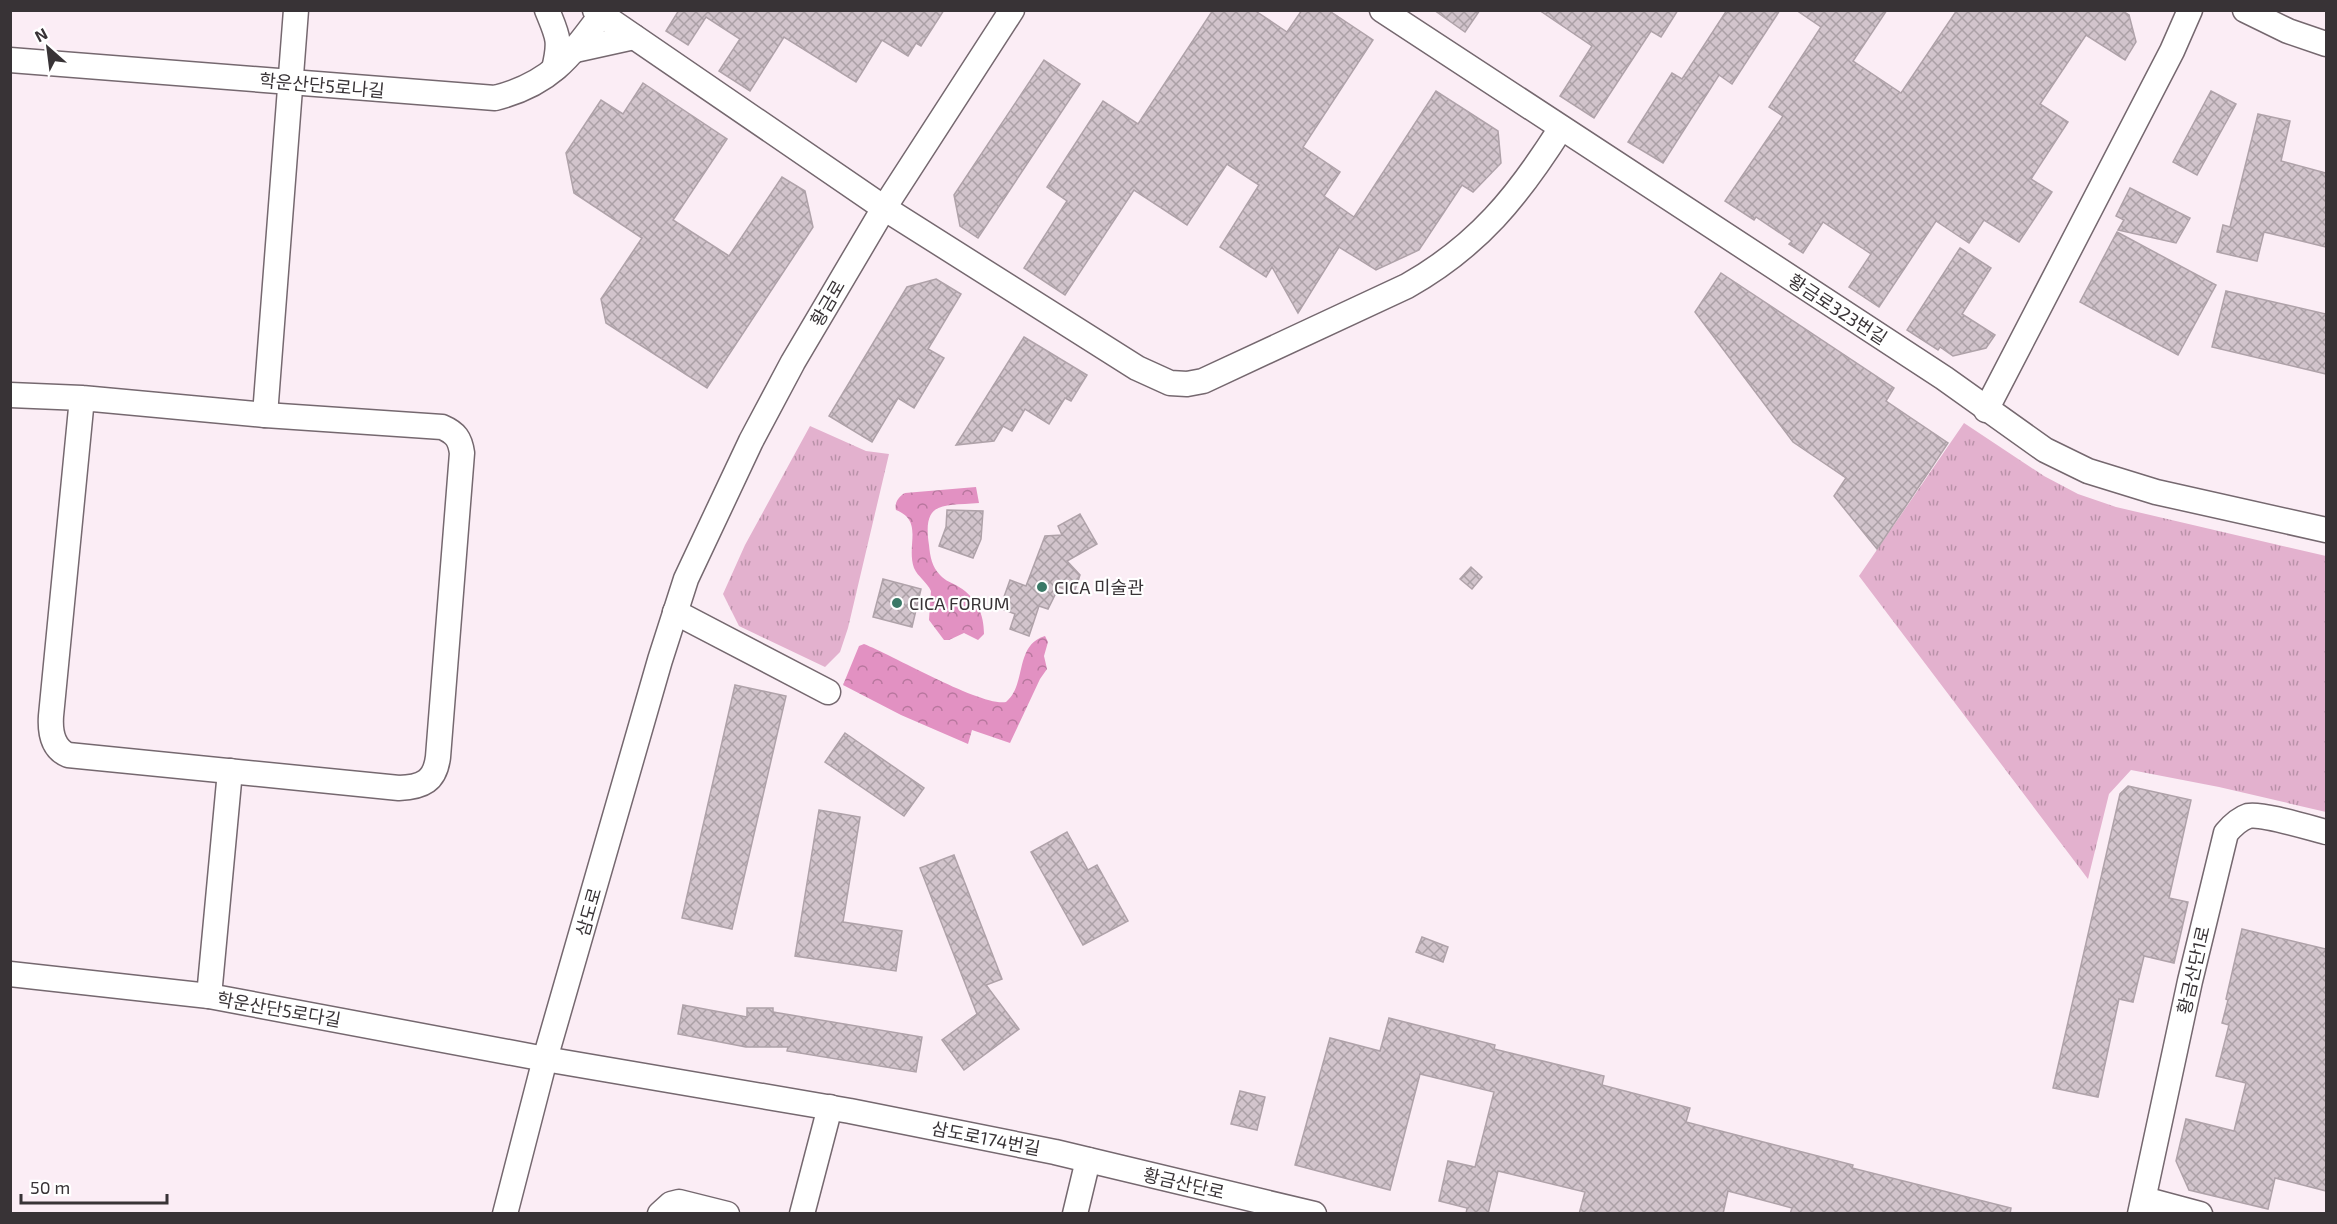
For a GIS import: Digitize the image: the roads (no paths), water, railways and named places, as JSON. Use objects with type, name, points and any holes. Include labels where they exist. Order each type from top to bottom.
[{"type":"street","points":[[265,415],[296,10]]},
{"type":"street","points":[[547,10],[559,38],[554,69]]},
{"type":"street","name":"황금로","points":[[675,612],[687,579],[751,441],[793,362],[884,208],[1012,10]]},
{"type":"street","name":"황금로323번길","points":[[1382,10],[1935,372],[2045,450],[2088,471],[2156,492],[2326,530]]},
{"type":"street","points":[[1986,410],[2172,51],[2190,10]]},
{"type":"street","points":[[2245,10],[2288,31],[2326,44]]},
{"type":"street","points":[[598,13],[884,208],[1137,368],[1170,383],[1187,384],[1221,375],[1407,286],[1447,262],[1480,234],[1506,206],[1541,160],[1561,128]]},
{"type":"street","name":"학운산단5로나길","points":[[10,60],[495,98],[519,92],[536,84],[575,50],[598,13]]},
{"type":"street","points":[[575,50],[634,37]]},
{"type":"street","points":[[10,395],[82,398],[265,415],[442,427],[453,432],[460,440],[462,453],[438,757],[436,771],[430,779],[413,787],[399,788],[68,755],[60,752],[50,729],[82,398]]},
{"type":"street","points":[[675,612],[828,692]]},
{"type":"street","name":"삼도로","points":[[505,1214],[545,1059],[675,612]]},
{"type":"street","points":[[209,996],[230,771]]},
{"type":"street","name":"황금산단1로","points":[[2142,1206],[2193,971],[2226,833],[2235,823],[2249,816],[2261,816],[2326,832]]},
{"type":"street","name":"학운산단5로다길","points":[[10,974],[209,996],[545,1059]]},
{"type":"street","name":"삼도로174번길","points":[[545,1059],[830,1107],[1088,1160]]},
{"type":"street","points":[[802,1214],[830,1107]]},
{"type":"street","points":[[1075,1214],[1088,1160]]},
{"type":"street","name":"황금산단로","points":[[1088,1160],[1314,1214]]},
{"type":"street","points":[[660,1214],[671,1204],[678,1202],[727,1214]]},
{"type":"street","points":[[2142,1206],[2200,1214]]},
{"type":"place","name":"CICA 미술관","points":[[1042,587]]},
{"type":"place","name":"CICA FORUM","points":[[897,603]]}]
